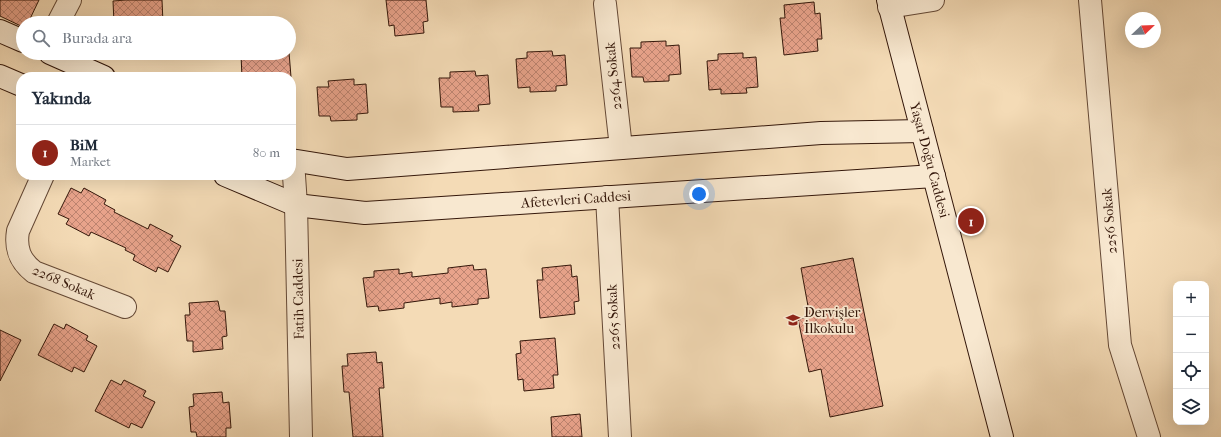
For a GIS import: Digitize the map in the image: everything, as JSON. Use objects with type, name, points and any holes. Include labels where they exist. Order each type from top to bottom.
[{"type":"main road","points":[[62,16],[70,0]]},
{"type":"main road","points":[[888,4],[933,0]]},
{"type":"main road","name":"2256 Sokak","points":[[1090,0],[1120,345],[1149,437]]},
{"type":"main road","name":"2264 Sokak","points":[[605,4],[621,148]]},
{"type":"main road","name":"Yaşar Doğu Caddesi","points":[[888,4],[1002,437]]},
{"type":"main road","points":[[0,31],[16,38]]},
{"type":"main road","points":[[66,60],[93,72]]},
{"type":"main road","points":[[0,76],[16,83]]},
{"type":"main road","points":[[296,161],[347,169],[821,133],[922,131]]},
{"type":"main road","name":"Afetevleri Caddesi","points":[[237,180],[296,205],[365,213],[934,176]]},
{"type":"main road","name":"2268 Sokak","points":[[40,180],[18,231],[17,244],[20,257],[26,266],[34,272],[125,307]]},
{"type":"main road","name":"Fatih Caddesi","points":[[294,180],[296,205],[301,437]]},
{"type":"main road","name":"2265 Sokak","points":[[607,197],[620,437]]},
{"type":"building","points":[[0,0],[39,0],[31,16],[16,16],[16,24],[0,16]]},
{"type":"building","points":[[162,0],[163,16],[114,16],[113,1]]},
{"type":"building","points":[[386,0],[426,0],[428,21],[423,22],[424,33],[395,36],[394,25],[389,26]]},
{"type":"building","points":[[814,2],[815,14],[820,13],[822,39],[817,39],[818,51],[784,55],[780,18],[785,18],[784,5]]},
{"type":"building","points":[[666,41],[666,46],[679,45],[681,74],[669,75],[669,81],[644,82],[643,77],[632,77],[630,48],[641,48],[641,42]]},
{"type":"building","points":[[552,51],[553,56],[565,55],[567,85],[556,86],[556,91],[530,92],[530,87],[518,88],[516,59],[527,58],[527,52]]},
{"type":"building","points":[[743,53],[743,58],[756,57],[758,87],[746,88],[747,93],[721,94],[721,89],[709,90],[707,61],[718,60],[718,54]]},
{"type":"building","points":[[241,60],[290,60],[291,72],[242,72]]},
{"type":"building","points":[[475,71],[476,76],[488,75],[490,104],[478,105],[479,111],[453,112],[453,107],[441,107],[439,78],[450,78],[450,72]]},
{"type":"building","points":[[354,79],[354,85],[366,84],[368,113],[357,114],[357,120],[331,121],[330,116],[319,116],[317,87],[329,87],[328,81]]},
{"type":"building","points":[[71,188],[81,193],[84,188],[106,200],[104,204],[115,210],[114,212],[148,229],[150,224],[173,236],[170,240],[181,246],[168,272],[158,267],[156,272],[133,260],[135,255],[125,250],[126,248],[91,232],[89,236],[66,224],[69,219],[58,214]]},
{"type":"building","points":[[853,258],[883,406],[830,417],[821,369],[809,372],[798,319],[810,317],[801,268]]},
{"type":"building","points":[[473,265],[474,270],[486,269],[489,298],[478,299],[478,304],[452,307],[452,302],[440,304],[440,298],[404,303],[404,308],[379,311],[378,306],[367,307],[363,278],[374,277],[374,271],[399,269],[399,274],[412,272],[412,277],[448,273],[448,268]]},
{"type":"building","points":[[571,265],[572,277],[577,276],[579,301],[574,302],[575,314],[540,318],[537,280],[543,280],[542,268]]},
{"type":"building","points":[[218,301],[220,311],[225,311],[227,336],[222,337],[223,349],[193,352],[193,341],[187,341],[185,315],[190,315],[189,303]]},
{"type":"building","points":[[54,324],[64,329],[66,324],[88,336],[86,340],[97,346],[84,372],[74,367],[72,372],[38,355]]},
{"type":"building","points":[[0,330],[21,340],[0,381]]},
{"type":"building","points":[[555,338],[558,375],[553,375],[554,388],[524,391],[523,379],[518,380],[516,354],[521,353],[520,341]]},
{"type":"building","points":[[376,352],[377,363],[382,362],[384,388],[379,388],[383,437],[353,437],[349,392],[344,392],[342,366],[348,366],[347,354]]},
{"type":"building","points":[[111,380],[121,385],[124,380],[146,391],[143,396],[155,402],[142,428],[131,423],[129,428],[95,411]]},
{"type":"building","points":[[222,392],[223,403],[229,402],[231,428],[226,428],[226,437],[197,437],[196,432],[191,432],[189,407],[194,406],[193,394]]},
{"type":"building","points":[[580,414],[582,437],[552,437],[551,417]]},
{"type":"place","name":"BiM","points":[[971,221]]},
{"type":"place","name":"Dervişler İlkokulu","points":[[793,320]]}]
